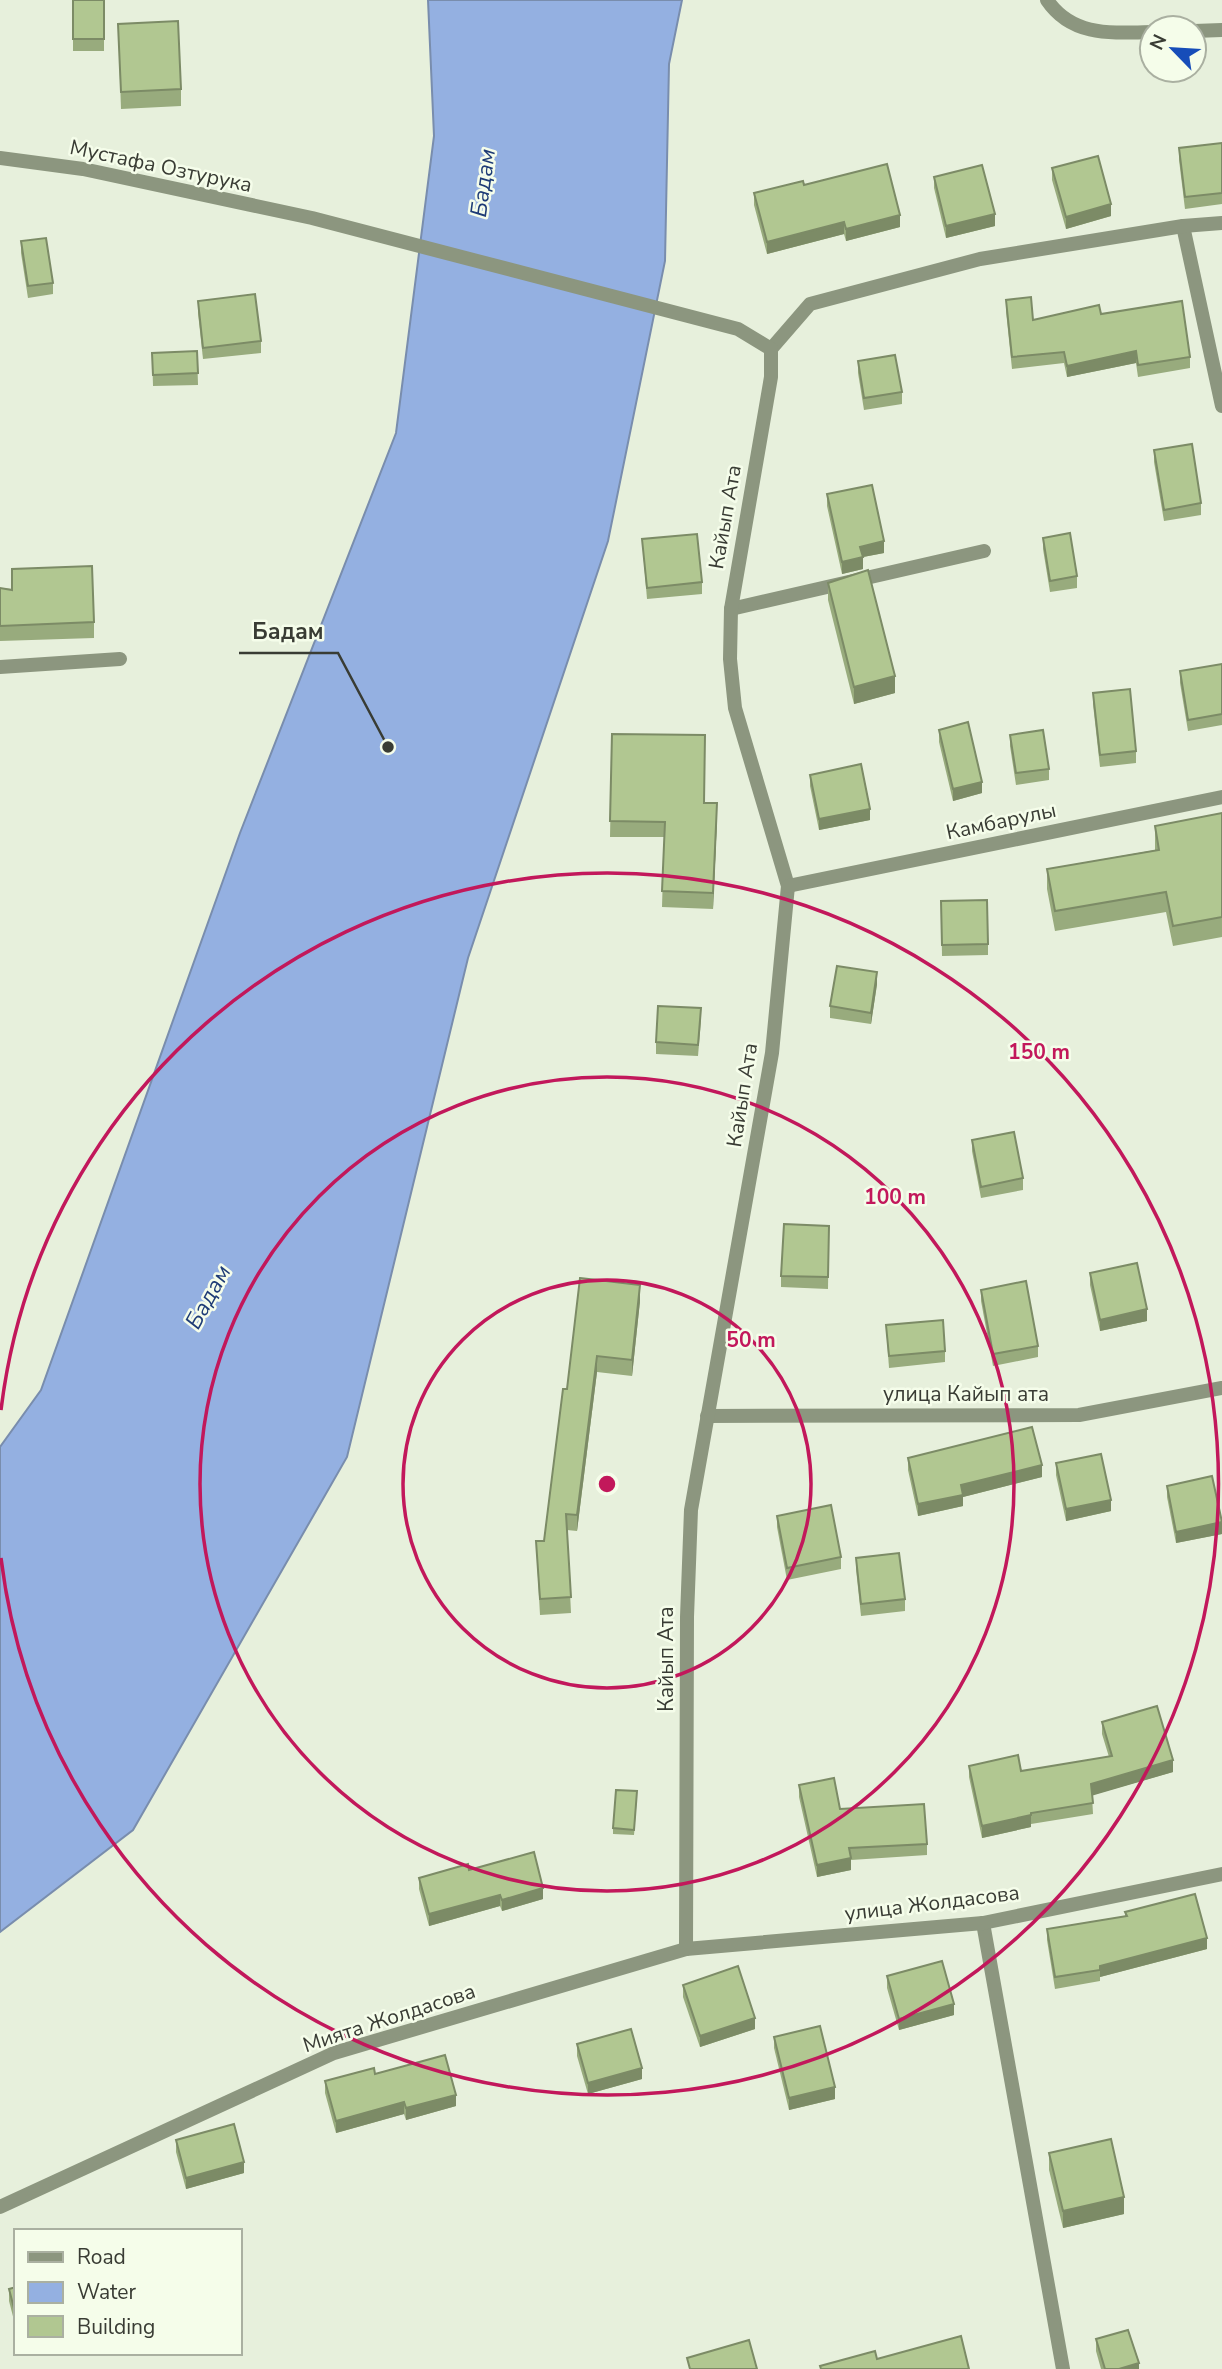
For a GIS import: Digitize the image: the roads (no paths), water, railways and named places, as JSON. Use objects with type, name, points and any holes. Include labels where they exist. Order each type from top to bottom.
[{"type":"street","points":[[1047,0],[1074,27],[1114,33],[1138,32]]},
{"type":"street","name":"Мустафа Озтурука","points":[[0,158],[83,169],[312,218],[738,329],[771,349]]},
{"type":"street","points":[[771,349],[810,304],[980,259],[1183,226],[1222,223]]},
{"type":"street","points":[[1183,226],[1222,406]]},
{"type":"street","name":"Кайып Ата","points":[[686,1949],[687,1617],[691,1510],[772,1053],[788,886],[735,708],[730,659],[730,609],[771,377],[771,349]]},
{"type":"street","points":[[730,609],[984,551]]},
{"type":"street","points":[[0,667],[120,659]]},
{"type":"street","name":"Камбарулы","points":[[788,886],[1222,797]]},
{"type":"street","name":"улица Кайып ата","points":[[707,1416],[1079,1415],[1222,1388]]},
{"type":"street","name":"улица Жолдасова","points":[[686,1949],[983,1923],[1222,1874]]},
{"type":"street","points":[[983,1923],[1063,2369]]},
{"type":"street","name":"Мията Жолдасова","points":[[0,2207],[334,2053],[686,1949]]},
{"type":"water","points":[[428,0],[682,0],[669,64],[665,261],[608,541],[468,958],[347,1457],[133,1830],[0,1932],[0,1447],[41,1390],[240,833],[396,433],[434,136]]},
{"type":"place","name":"Бадам","points":[[388,747]]}]
